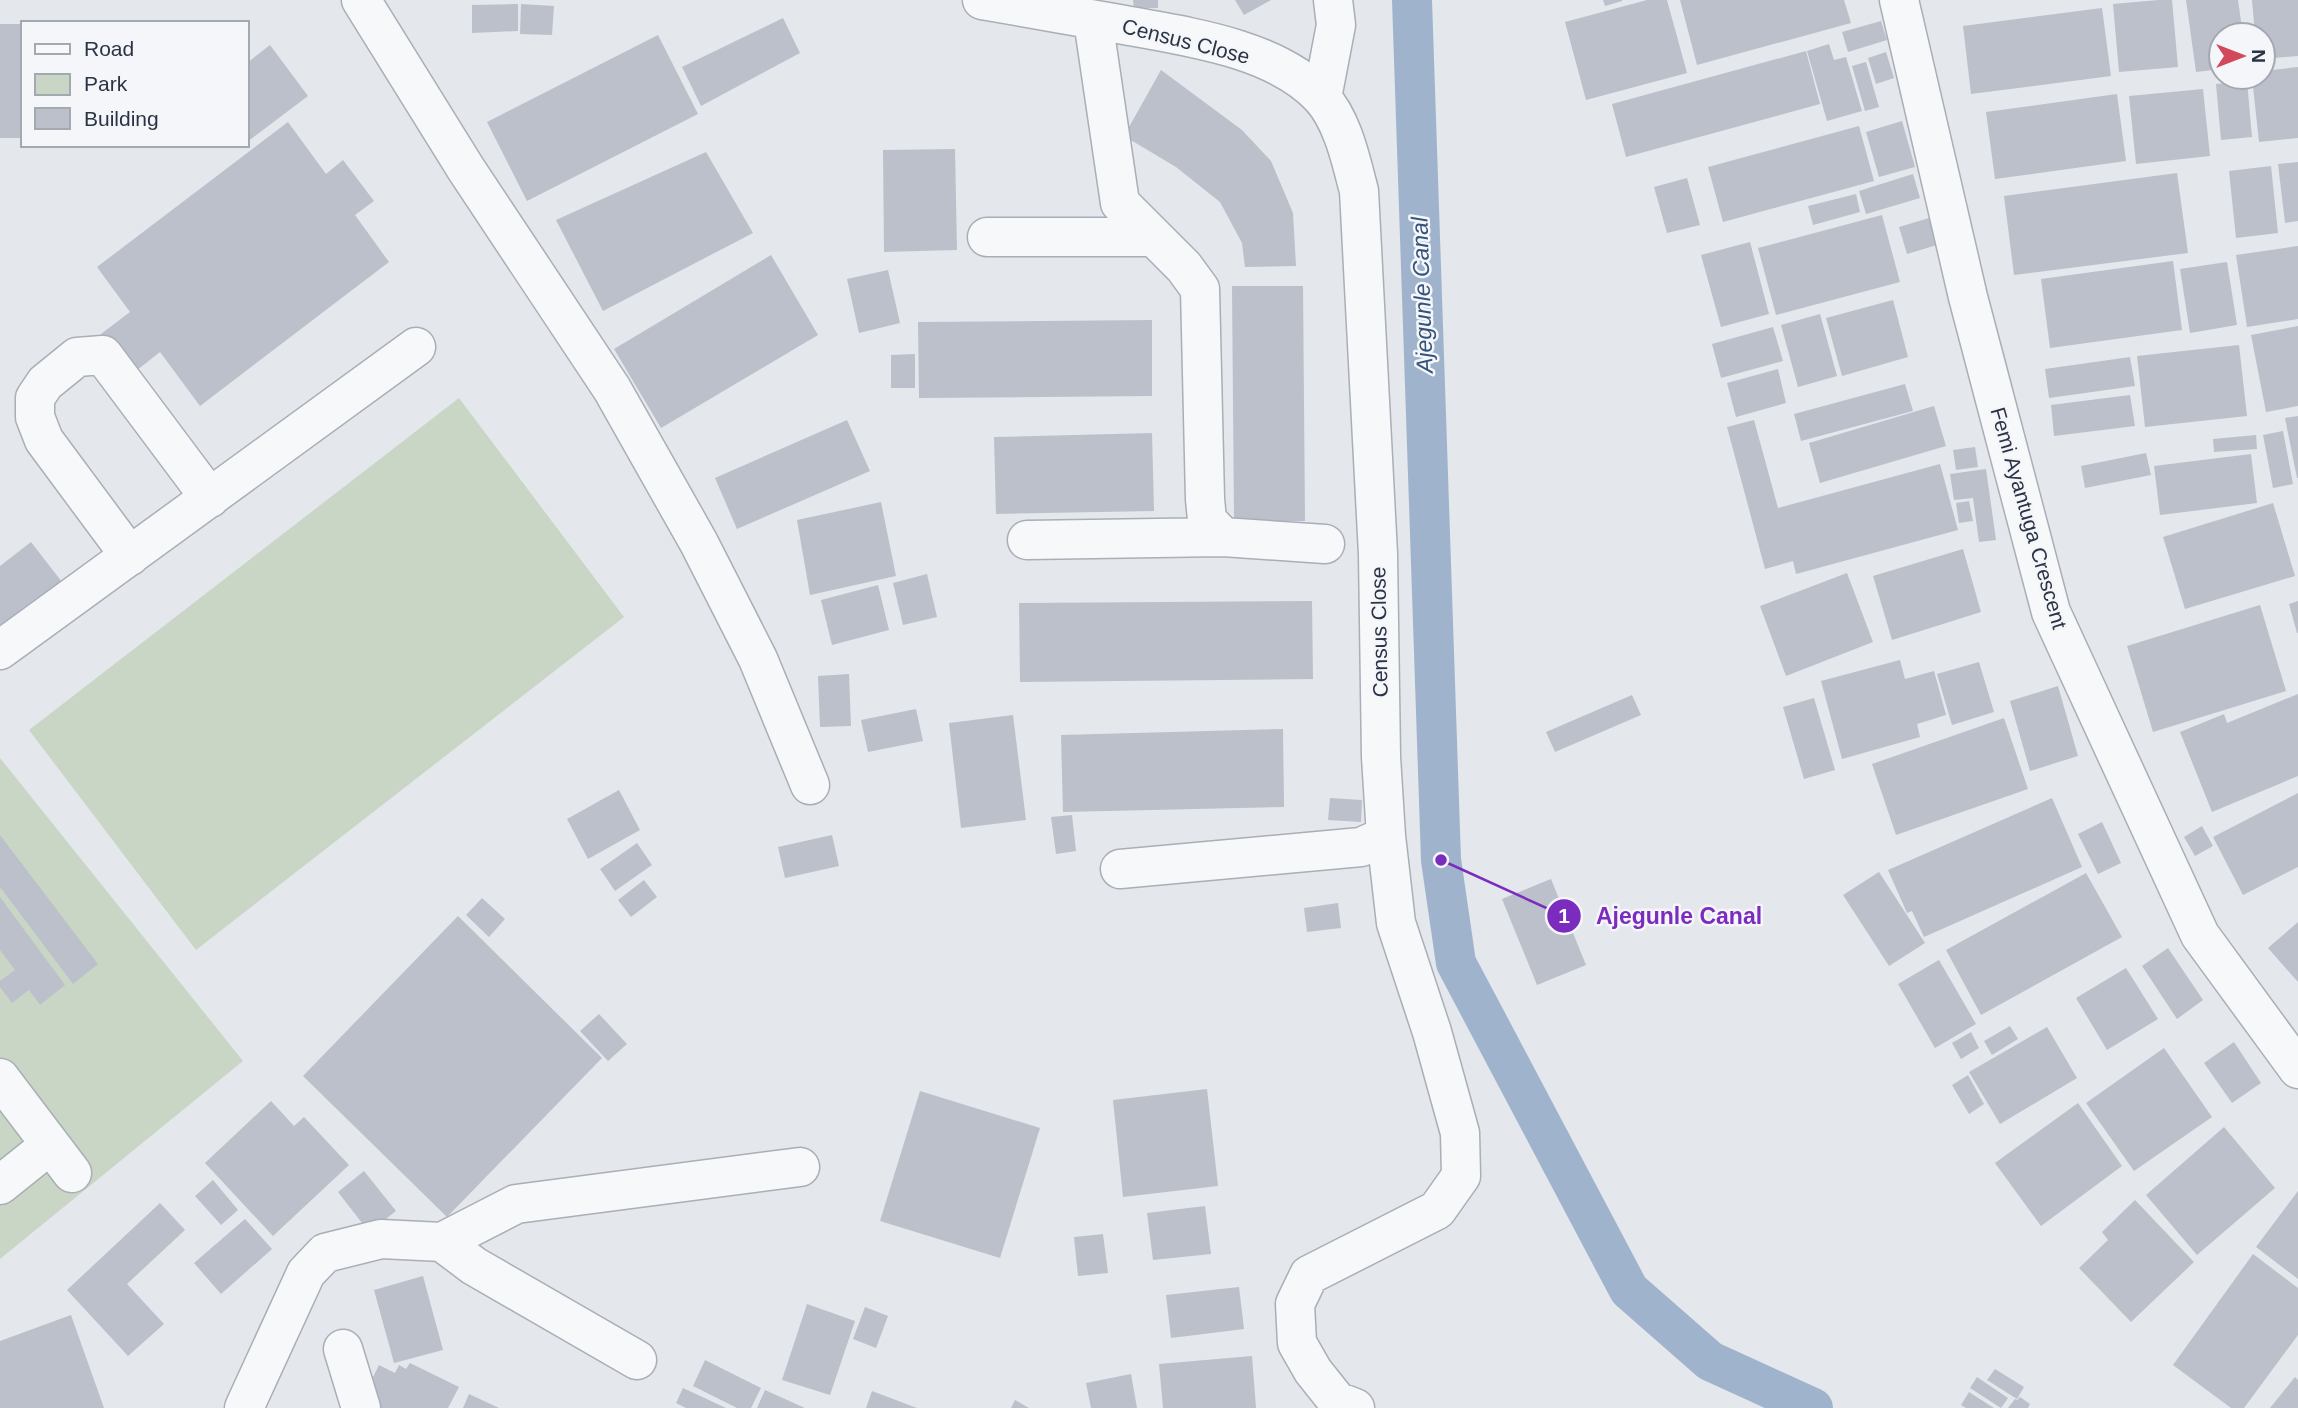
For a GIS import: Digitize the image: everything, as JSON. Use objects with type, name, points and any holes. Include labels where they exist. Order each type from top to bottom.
[{"type":"street","points":[[361,0],[466,169],[612,389],[699,543],[758,659],[810,785]]},
{"type":"street","name":"Census Close","points":[[982,0],[1237,49],[1290,72],[1322,98],[1345,138],[1359,191],[1378,554],[1381,757],[1386,836],[1396,923],[1432,1032],[1460,1133],[1461,1176],[1437,1210],[1309,1275],[1294,1304],[1297,1343],[1313,1371],[1337,1401],[1355,1408]]},
{"type":"street","points":[[1322,98],[1336,25],[1333,0]]},
{"type":"street","name":"Femi Ayantuga Crescent","points":[[1899,0],[1968,297],[2051,612],[2200,935],[2298,1069]]},
{"type":"street","points":[[1093,20],[1120,203],[1184,267],[1200,289],[1205,499],[1207,520],[1223,537]]},
{"type":"street","points":[[987,237],[1154,237]]},
{"type":"street","points":[[0,650],[416,347]]},
{"type":"street","points":[[130,555],[44,440],[35,417],[35,398],[45,383],[77,357],[103,355],[209,498]]},
{"type":"street","points":[[1027,540],[1223,537],[1325,544]]},
{"type":"street","points":[[1120,869],[1361,847],[1386,836]]},
{"type":"street","points":[[0,1079],[61,1159],[0,1185]]},
{"type":"street","points":[[244,1408],[306,1273],[325,1253],[381,1239],[442,1242],[516,1204],[800,1167]]},
{"type":"street","points":[[442,1242],[474,1266],[637,1360]]},
{"type":"street","points":[[343,1349],[361,1408]]},
{"type":"green space","points":[[459,398],[624,617],[196,950],[29,730]]},
{"type":"green space","points":[[0,758],[243,1061],[0,1259]]},
{"type":"building","points":[[1133,0],[1158,0],[1158,8],[1134,8]]},
{"type":"building","points":[[1235,0],[1271,0],[1244,15]]},
{"type":"building","points":[[1603,0],[1622,0],[1622,1],[1605,6]]},
{"type":"building","points":[[1647,0],[1667,0],[1687,73],[1586,100],[1565,22]]},
{"type":"building","points":[[1680,0],[1844,0],[1851,23],[1697,65]]},
{"type":"building","points":[[2172,0],[2178,67],[2119,72],[2113,4]]},
{"type":"building","points":[[2186,0],[2238,0],[2241,21],[2207,21],[2207,71],[2196,72]]},
{"type":"building","points":[[2252,0],[2298,0],[2298,56],[2277,58],[2277,21],[2254,21]]},
{"type":"building","points":[[518,4],[518,31],[472,33],[472,5]]},
{"type":"building","points":[[521,4],[554,6],[552,35],[520,34]]},
{"type":"building","points":[[2102,8],[2111,76],[1971,94],[1963,26]]},
{"type":"building","points":[[783,18],[800,53],[701,106],[682,67]]},
{"type":"building","points":[[1881,21],[1887,40],[1848,52],[1842,32]]},
{"type":"building","points":[[0,24],[21,24],[21,138],[0,138]]},
{"type":"building","points":[[658,35],[698,114],[527,201],[487,122]]},
{"type":"building","points":[[1829,44],[1834,60],[1846,57],[1862,111],[1827,121],[1807,51]]},
{"type":"building","points":[[270,45],[308,96],[248,141],[248,62]]},
{"type":"building","points":[[1806,51],[1820,104],[1626,157],[1612,104]]},
{"type":"building","points":[[1886,52],[1894,78],[1876,84],[1868,58]]},
{"type":"building","points":[[1866,62],[1879,107],[1865,111],[1852,66]]},
{"type":"building","points":[[2298,67],[2298,138],[2259,142],[2254,91],[2277,91],[2277,69]]},
{"type":"building","points":[[1161,70],[1242,130],[1271,161],[1293,213],[1296,266],[1245,267],[1242,243],[1220,202],[1176,167],[1124,136]]},
{"type":"building","points":[[2203,89],[2210,156],[2136,164],[2129,96]]},
{"type":"building","points":[[2217,91],[2248,91],[2252,137],[2221,140]]},
{"type":"building","points":[[2117,94],[2126,161],[1995,179],[1986,112]]},
{"type":"building","points":[[1902,121],[1915,167],[1879,177],[1866,132]]},
{"type":"building","points":[[288,122],[326,174],[343,160],[374,201],[355,215],[389,262],[200,406],[160,352],[132,374],[101,334],[130,312],[97,267]]},
{"type":"building","points":[[1859,126],[1874,181],[1723,222],[1708,167]]},
{"type":"building","points":[[955,149],[957,250],[884,252],[883,150]]},
{"type":"building","points":[[706,152],[753,233],[603,311],[556,220]]},
{"type":"building","points":[[2298,162],[2298,221],[2285,223],[2278,164]]},
{"type":"building","points":[[2271,166],[2278,233],[2236,238],[2229,171]]},
{"type":"building","points":[[2177,173],[2188,253],[2014,275],[2004,196]]},
{"type":"building","points":[[1913,174],[1920,198],[1866,214],[1859,191]]},
{"type":"building","points":[[1687,178],[1700,225],[1667,233],[1654,187]]},
{"type":"building","points":[[1856,194],[1860,212],[1813,225],[1808,206]]},
{"type":"building","points":[[1882,215],[1900,282],[1776,315],[1758,248]]},
{"type":"building","points":[[1929,218],[1937,245],[1907,254],[1899,227]]},
{"type":"building","points":[[1750,242],[1769,314],[1721,327],[1701,255]]},
{"type":"building","points":[[2298,246],[2298,319],[2247,327],[2236,255]]},
{"type":"building","points":[[771,255],[818,335],[661,428],[614,349]]},
{"type":"building","points":[[2173,261],[2182,330],[2050,348],[2041,279]]},
{"type":"building","points":[[2227,262],[2237,325],[2190,333],[2180,269]]},
{"type":"building","points":[[888,270],[900,323],[859,333],[847,279]]},
{"type":"building","points":[[1232,286],[1303,286],[1305,521],[1234,521]]},
{"type":"building","points":[[1893,300],[1908,357],[1842,376],[1826,318]]},
{"type":"building","points":[[1820,314],[1837,376],[1798,387],[1781,325]]},
{"type":"building","points":[[1152,320],[1152,396],[919,398],[918,322]]},
{"type":"building","points":[[2298,326],[2298,406],[2266,412],[2251,335]]},
{"type":"building","points":[[1773,327],[1783,361],[1721,378],[1712,344]]},
{"type":"building","points":[[2239,345],[2247,416],[2145,427],[2137,356]]},
{"type":"building","points":[[915,354],[915,388],[891,388],[891,355]]},
{"type":"building","points":[[2130,357],[2135,386],[2049,398],[2045,369]]},
{"type":"building","points":[[1778,369],[1786,403],[1736,417],[1727,383]]},
{"type":"building","points":[[1905,384],[1913,411],[1801,441],[1794,414]]},
{"type":"building","points":[[2130,395],[2135,426],[2054,436],[2051,405]]},
{"type":"building","points":[[1934,406],[1946,446],[1820,483],[1809,443]]},
{"type":"building","points":[[2298,416],[2298,478],[2297,478],[2285,418]]},
{"type":"building","points":[[847,420],[870,471],[737,529],[715,478]]},
{"type":"building","points":[[1754,420],[1778,508],[1940,464],[1958,530],[1796,574],[1793,561],[1765,569],[1727,427]]},
{"type":"building","points":[[2283,431],[2293,484],[2273,488],[2263,435]]},
{"type":"building","points":[[1152,433],[1154,511],[996,514],[994,437]]},
{"type":"building","points":[[2256,435],[2257,449],[2214,452],[2213,439]]},
{"type":"building","points":[[1975,447],[1978,467],[1956,470],[1953,450]]},
{"type":"building","points":[[2146,453],[2151,475],[2085,488],[2081,466]]},
{"type":"building","points":[[2251,454],[2257,503],[2160,515],[2154,466]]},
{"type":"building","points":[[1986,469],[1996,540],[1979,542],[1973,498],[1954,500],[1950,474]]},
{"type":"building","points":[[1969,501],[1973,521],[1959,523],[1956,503]]},
{"type":"building","points":[[881,502],[896,576],[810,595],[797,520]]},
{"type":"building","points":[[2273,503],[2295,576],[2185,609],[2163,537]]},
{"type":"building","points":[[31,542],[62,582],[0,630],[0,566]]},
{"type":"building","points":[[1963,549],[1981,612],[1892,640],[1873,576]]},
{"type":"building","points":[[1847,573],[1873,642],[1786,676],[1760,606]]},
{"type":"building","points":[[927,574],[937,617],[903,625],[893,583]]},
{"type":"building","points":[[878,585],[889,630],[832,645],[821,600]]},
{"type":"building","points":[[1312,601],[1313,679],[1020,682],[1019,603]]},
{"type":"building","points":[[2298,601],[2298,633],[2297,633],[2289,604]]},
{"type":"building","points":[[2260,605],[2286,691],[2153,732],[2127,646]]},
{"type":"building","points":[[1900,660],[1905,679],[1934,671],[1946,715],[1917,724],[1920,737],[1842,759],[1821,681]]},
{"type":"building","points":[[1979,662],[1994,712],[1952,725],[1937,674]]},
{"type":"building","points":[[849,674],[851,726],[820,727],[818,676]]},
{"type":"building","points":[[2058,686],[2078,756],[2030,771],[2010,701]]},
{"type":"building","points":[[2298,694],[2298,776],[2212,812],[2180,732],[2224,714],[2227,723]]},
{"type":"building","points":[[1632,695],[1641,715],[1555,752],[1546,732]]},
{"type":"building","points":[[1814,698],[1835,770],[1804,779],[1783,707]]},
{"type":"building","points":[[916,709],[923,741],[868,752],[861,720]]},
{"type":"building","points":[[1013,715],[1026,820],[961,828],[949,723]]},
{"type":"building","points":[[2004,718],[2028,789],[1896,835],[1872,764]]},
{"type":"building","points":[[1283,729],[1284,807],[1063,812],[1061,735]]},
{"type":"building","points":[[619,790],[640,830],[588,859],[567,819]]},
{"type":"building","points":[[2298,793],[2298,867],[2243,895],[2213,837]]},
{"type":"building","points":[[1330,798],[1362,800],[1361,822],[1328,820]]},
{"type":"building","points":[[2052,798],[2082,867],[1924,937],[1912,911],[1907,913],[1888,870]]},
{"type":"building","points":[[1072,815],[1076,851],[1056,854],[1051,817]]},
{"type":"building","points":[[2102,822],[2121,863],[2098,874],[2078,834]]},
{"type":"building","points":[[2202,826],[2213,846],[2195,856],[2184,837]]},
{"type":"building","points":[[0,835],[98,964],[73,984],[0,887]]},
{"type":"building","points":[[832,835],[839,866],[785,878],[778,847]]},
{"type":"building","points":[[637,843],[652,865],[615,891],[600,869]]},
{"type":"building","points":[[1879,872],[1925,943],[1889,966],[1843,895]]},
{"type":"building","points":[[2086,873],[2122,937],[1981,1015],[1946,950]]},
{"type":"building","points":[[1551,879],[1586,965],[1537,985],[1502,899]]},
{"type":"building","points":[[644,880],[657,897],[631,917],[618,900]]},
{"type":"building","points":[[0,897],[65,985],[40,1005],[29,990],[12,1003],[0,987],[0,981],[15,970],[0,950]]},
{"type":"building","points":[[482,898],[505,919],[489,937],[466,915]]},
{"type":"building","points":[[1338,903],[1341,928],[1307,932],[1304,908]]},
{"type":"building","points":[[458,916],[602,1058],[447,1217],[303,1076]]},
{"type":"building","points":[[2298,922],[2298,982],[2268,948]]},
{"type":"building","points":[[2168,948],[2203,1000],[2177,1019],[2142,966]]},
{"type":"building","points":[[1939,960],[1976,1024],[1935,1048],[1898,984]]},
{"type":"building","points":[[2126,968],[2158,1019],[2107,1050],[2076,998]]},
{"type":"building","points":[[599,1014],[627,1044],[608,1061],[580,1031]]},
{"type":"building","points":[[2010,1026],[2018,1039],[1992,1055],[1984,1041]]},
{"type":"building","points":[[2047,1027],[2077,1078],[2000,1124],[1969,1072]]},
{"type":"building","points":[[1971,1032],[1979,1048],[1961,1059],[1952,1043]]},
{"type":"building","points":[[2234,1042],[2261,1083],[2232,1103],[2204,1063]]},
{"type":"building","points":[[2164,1048],[2212,1117],[2134,1171],[2086,1103]]},
{"type":"building","points":[[1968,1075],[1984,1104],[1969,1114],[1952,1085]]},
{"type":"building","points":[[1207,1089],[1218,1186],[1123,1197],[1113,1100]]},
{"type":"building","points":[[920,1091],[1040,1128],[1000,1258],[880,1221]]},
{"type":"building","points":[[271,1101],[294,1126],[304,1117],[349,1165],[273,1236],[205,1163]]},
{"type":"building","points":[[2078,1103],[2122,1166],[2041,1226],[1995,1163]]},
{"type":"building","points":[[2224,1127],[2275,1188],[2197,1255],[2146,1195]]},
{"type":"building","points":[[364,1171],[396,1211],[369,1232],[338,1192]]},
{"type":"building","points":[[213,1180],[238,1210],[221,1225],[195,1196]]},
{"type":"building","points":[[2298,1191],[2298,1279],[2256,1247]]},
{"type":"building","points":[[2135,1200],[2194,1262],[2131,1322],[2079,1268],[2108,1240],[2102,1232]]},
{"type":"building","points":[[160,1203],[185,1230],[127,1284],[164,1324],[128,1356],[67,1290]]},
{"type":"building","points":[[1205,1206],[1211,1254],[1153,1260],[1147,1213]]},
{"type":"building","points":[[245,1219],[272,1249],[221,1294],[194,1263]]},
{"type":"building","points":[[1103,1234],[1108,1273],[1078,1276],[1074,1237]]},
{"type":"building","points":[[2253,1254],[2298,1288],[2298,1335],[2244,1408],[2231,1408],[2173,1365]]},
{"type":"building","points":[[423,1276],[443,1350],[394,1363],[374,1290]]},
{"type":"building","points":[[1239,1287],[1244,1329],[1171,1338],[1166,1295]]},
{"type":"building","points":[[807,1304],[855,1321],[830,1395],[782,1380]]},
{"type":"building","points":[[865,1307],[888,1316],[876,1348],[853,1339]]},
{"type":"building","points":[[71,1315],[104,1408],[0,1408],[0,1341]]},
{"type":"building","points":[[1252,1356],[1256,1408],[1163,1408],[1159,1364]]},
{"type":"building","points":[[705,1360],[761,1388],[751,1408],[737,1408],[693,1386]]},
{"type":"building","points":[[410,1363],[459,1387],[448,1408],[379,1408],[381,1404],[364,1395],[379,1365],[395,1373],[399,1365],[406,1369]]},
{"type":"building","points":[[1995,1369],[2024,1387],[2017,1399],[1987,1380]]},
{"type":"building","points":[[1131,1374],[1137,1408],[1091,1408],[1086,1383]]},
{"type":"building","points":[[1977,1377],[2008,1398],[2001,1408],[1970,1388]]},
{"type":"building","points":[[2295,1377],[2298,1380],[2298,1408],[2270,1408]]},
{"type":"building","points":[[683,1388],[726,1408],[686,1408],[676,1403]]},
{"type":"building","points":[[765,1390],[805,1408],[757,1408]]},
{"type":"building","points":[[872,1391],[917,1408],[866,1408]]},
{"type":"building","points":[[1969,1392],[1994,1408],[1966,1408],[1961,1405]]},
{"type":"building","points":[[469,1394],[499,1408],[463,1408]]},
{"type":"building","points":[[2020,1397],[2030,1404],[2028,1408],[2008,1408],[2015,1399]]},
{"type":"building","points":[[1015,1400],[1029,1408],[1011,1408]]},
{"type":"waterway","name":"Ajegunle Canal","points":[[1412,0],[1441,860],[1456,963],[1629,1290],[1710,1361],[1813,1408]]},
{"type":"place","name":"Ajegunle Canal","points":[[1441,860]]}]
